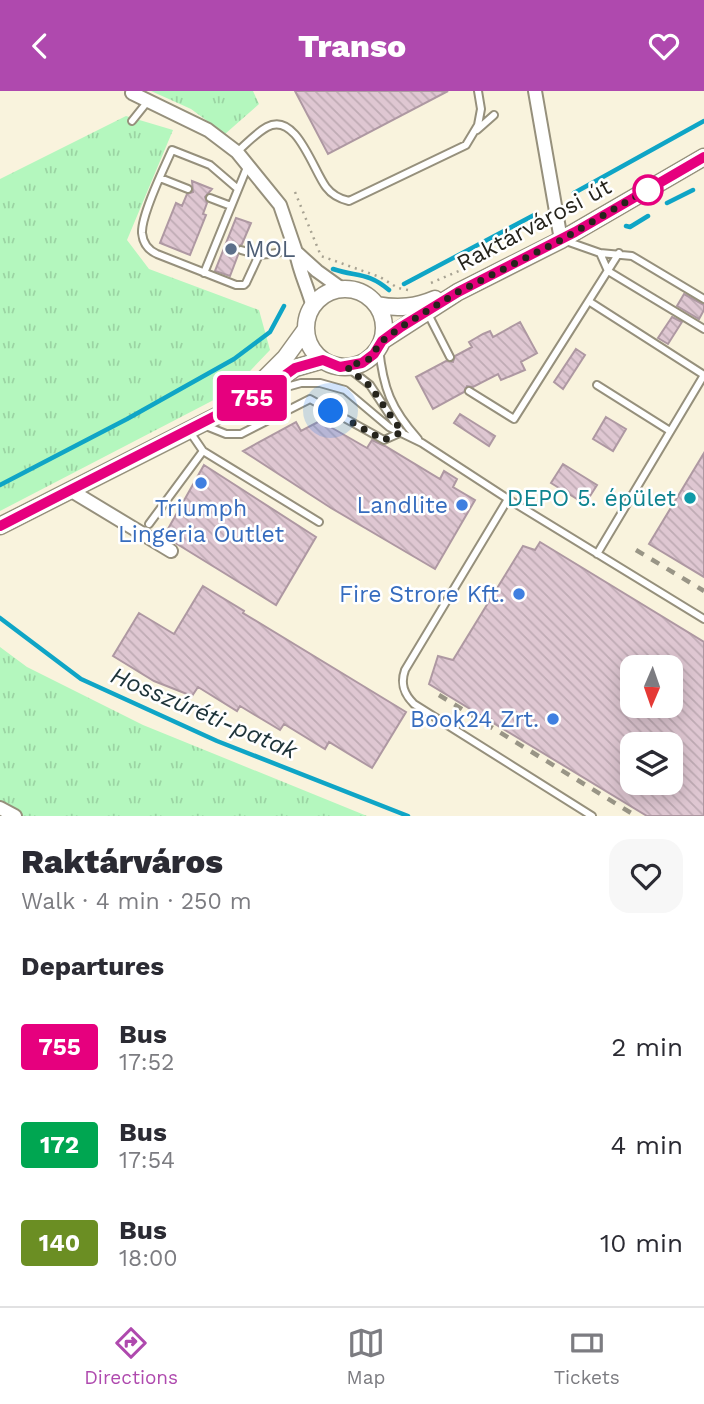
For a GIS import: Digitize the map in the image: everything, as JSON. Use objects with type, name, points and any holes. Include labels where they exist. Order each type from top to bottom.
[{"type":"street","points":[[535,91],[561,240]]},
{"type":"street","points":[[129,92],[208,130],[237,152],[280,205],[313,307]]},
{"type":"street","name":"Raktárvárosi út","points":[[347,367],[362,363],[381,345],[458,292],[561,240],[704,157]]},
{"type":"street","points":[[295,250],[317,271],[342,289]]},
{"type":"street","points":[[342,289],[322,296],[308,317],[306,329],[309,343],[323,360],[347,367]]},
{"type":"street","name":"Raktárvárosi út","points":[[342,289],[366,294],[377,305],[393,308],[413,306],[458,292]]},
{"type":"street","points":[[377,305],[385,327],[381,345]]},
{"type":"street","points":[[0,526],[223,412],[260,383],[285,358],[306,329]]},
{"type":"street","points":[[223,412],[241,407],[295,368],[323,360]]},
{"type":"street","points":[[70,490],[171,551]]},
{"type":"street","points":[[0,808],[16,816]]},
{"type":"lane","points":[[476,132],[480,116],[478,91]]},
{"type":"lane","points":[[132,121],[148,101]]},
{"type":"lane","points":[[237,152],[268,126],[283,125],[295,134],[327,188],[334,195],[349,201],[466,145],[494,115]]},
{"type":"lane","points":[[238,189],[210,165],[172,150],[143,223],[144,241],[149,249],[157,254],[236,285],[244,285],[259,255]]},
{"type":"lane","points":[[204,273],[221,241],[231,206],[248,165]]},
{"type":"lane","points":[[160,178],[188,189]]},
{"type":"lane","points":[[210,198],[231,206]]},
{"type":"lane","points":[[561,240],[600,253],[632,256],[704,299]]},
{"type":"lane","points":[[241,250],[268,255],[295,250]]},
{"type":"lane","points":[[600,253],[608,271],[704,330]]},
{"type":"lane","points":[[469,391],[514,419],[590,302],[618,253]]},
{"type":"lane","points":[[590,302],[704,375],[597,554]]},
{"type":"lane","points":[[426,312],[450,357]]},
{"type":"lane","points":[[381,345],[383,380],[387,393],[422,443]]},
{"type":"lane","points":[[347,367],[370,386],[402,432]]},
{"type":"lane","points":[[241,407],[254,404],[292,385],[320,383],[345,390],[388,427],[422,443],[704,619]]},
{"type":"lane","points":[[597,385],[670,431]]},
{"type":"lane","points":[[195,427],[226,434],[241,434],[310,399],[384,440],[402,432]]},
{"type":"lane","points":[[195,427],[203,451],[319,522]]},
{"type":"lane","points":[[149,524],[203,451]]},
{"type":"lane","points":[[508,499],[405,670],[403,688],[414,704],[592,816]]},
{"type":"path","points":[[295,192],[321,256],[411,291]]},
{"type":"path","points":[[428,285],[504,252]]},
{"type":"green space","points":[[151,91],[253,91],[259,104],[225,134],[191,109]]},
{"type":"green space","points":[[126,116],[173,130],[127,240],[149,269],[259,310],[270,350],[231,391],[0,511],[0,179]]},
{"type":"green space","points":[[0,647],[27,667],[143,725],[367,816],[0,816]]},
{"type":"building","points":[[295,91],[448,91],[328,154]]},
{"type":"building","points":[[192,181],[212,189],[205,197],[207,203],[203,214],[206,215],[190,255],[160,243],[176,203],[182,206],[187,194],[193,192]]},
{"type":"building","points":[[236,218],[251,223],[242,244],[236,248],[238,255],[230,276],[215,271]]},
{"type":"building","points":[[684,294],[704,305],[699,319],[677,306]]},
{"type":"building","points":[[672,317],[682,322],[668,344],[658,338]]},
{"type":"building","points":[[520,322],[537,353],[521,362],[525,370],[501,380],[498,374],[473,387],[467,386],[464,392],[433,409],[416,377],[446,361],[453,362],[455,356],[472,347],[469,342],[483,334],[490,331],[493,337]]},
{"type":"building","points":[[576,349],[585,355],[563,389],[554,382]]},
{"type":"building","points":[[460,414],[495,436],[489,446],[454,423]]},
{"type":"building","points":[[606,417],[626,429],[613,451],[593,439]]},
{"type":"building","points":[[320,421],[367,448],[372,440],[385,446],[440,479],[444,471],[457,479],[453,487],[475,500],[435,569],[331,508],[243,451],[296,422],[301,431]]},
{"type":"building","name":"DEPO 5. épület","points":[[704,453],[704,577],[649,544]]},
{"type":"building","points":[[563,464],[597,485],[585,504],[551,483]]},
{"type":"building","points":[[204,465],[316,537],[276,605],[164,536]]},
{"type":"building","points":[[540,542],[704,642],[704,816],[647,816],[429,684],[438,656],[453,660],[523,546],[535,550]]},
{"type":"building","points":[[203,586],[406,712],[372,768],[329,742],[325,749],[284,724],[280,730],[240,706],[237,711],[198,687],[192,696],[154,681],[113,656],[139,613],[174,634]]},
{"type":"waterway","points":[[574,193],[704,121]]},
{"type":"waterway","points":[[667,203],[693,190]]},
{"type":"waterway","points":[[404,284],[536,214]]},
{"type":"waterway","points":[[626,226],[630,227],[648,216]]},
{"type":"waterway","points":[[333,269],[368,278],[389,290]]},
{"type":"waterway","points":[[0,485],[234,359],[270,332],[284,306]]},
{"type":"waterway","name":"Hosszúréti-patak","points":[[0,618],[81,679],[217,741],[408,816]]},
{"type":"railway","points":[[636,550],[704,591]]},
{"type":"railway","points":[[439,695],[636,816]]},
{"type":"bus line","name":"755","points":[[0,526],[223,412],[241,407],[295,368],[323,360],[340,367],[362,363],[374,354],[382,341],[458,292],[575,232],[704,157]]},
{"type":"place","name":"MOL","points":[[231,249]]},
{"type":"place","name":"Triumph Lingeria Outlet","points":[[201,483]]},
{"type":"place","name":"DEPO 5. épület","points":[[690,498]]},
{"type":"place","name":"Landlite","points":[[462,505]]},
{"type":"place","name":"Fire Strore Kft.","points":[[519,594]]},
{"type":"place","name":"Book24 Zrt.","points":[[553,719]]},
{"type":"route","points":[[331,411],[384,440],[402,432],[370,386],[347,367],[369,359],[382,341],[458,292],[561,240],[657,184],[648,190]]}]
